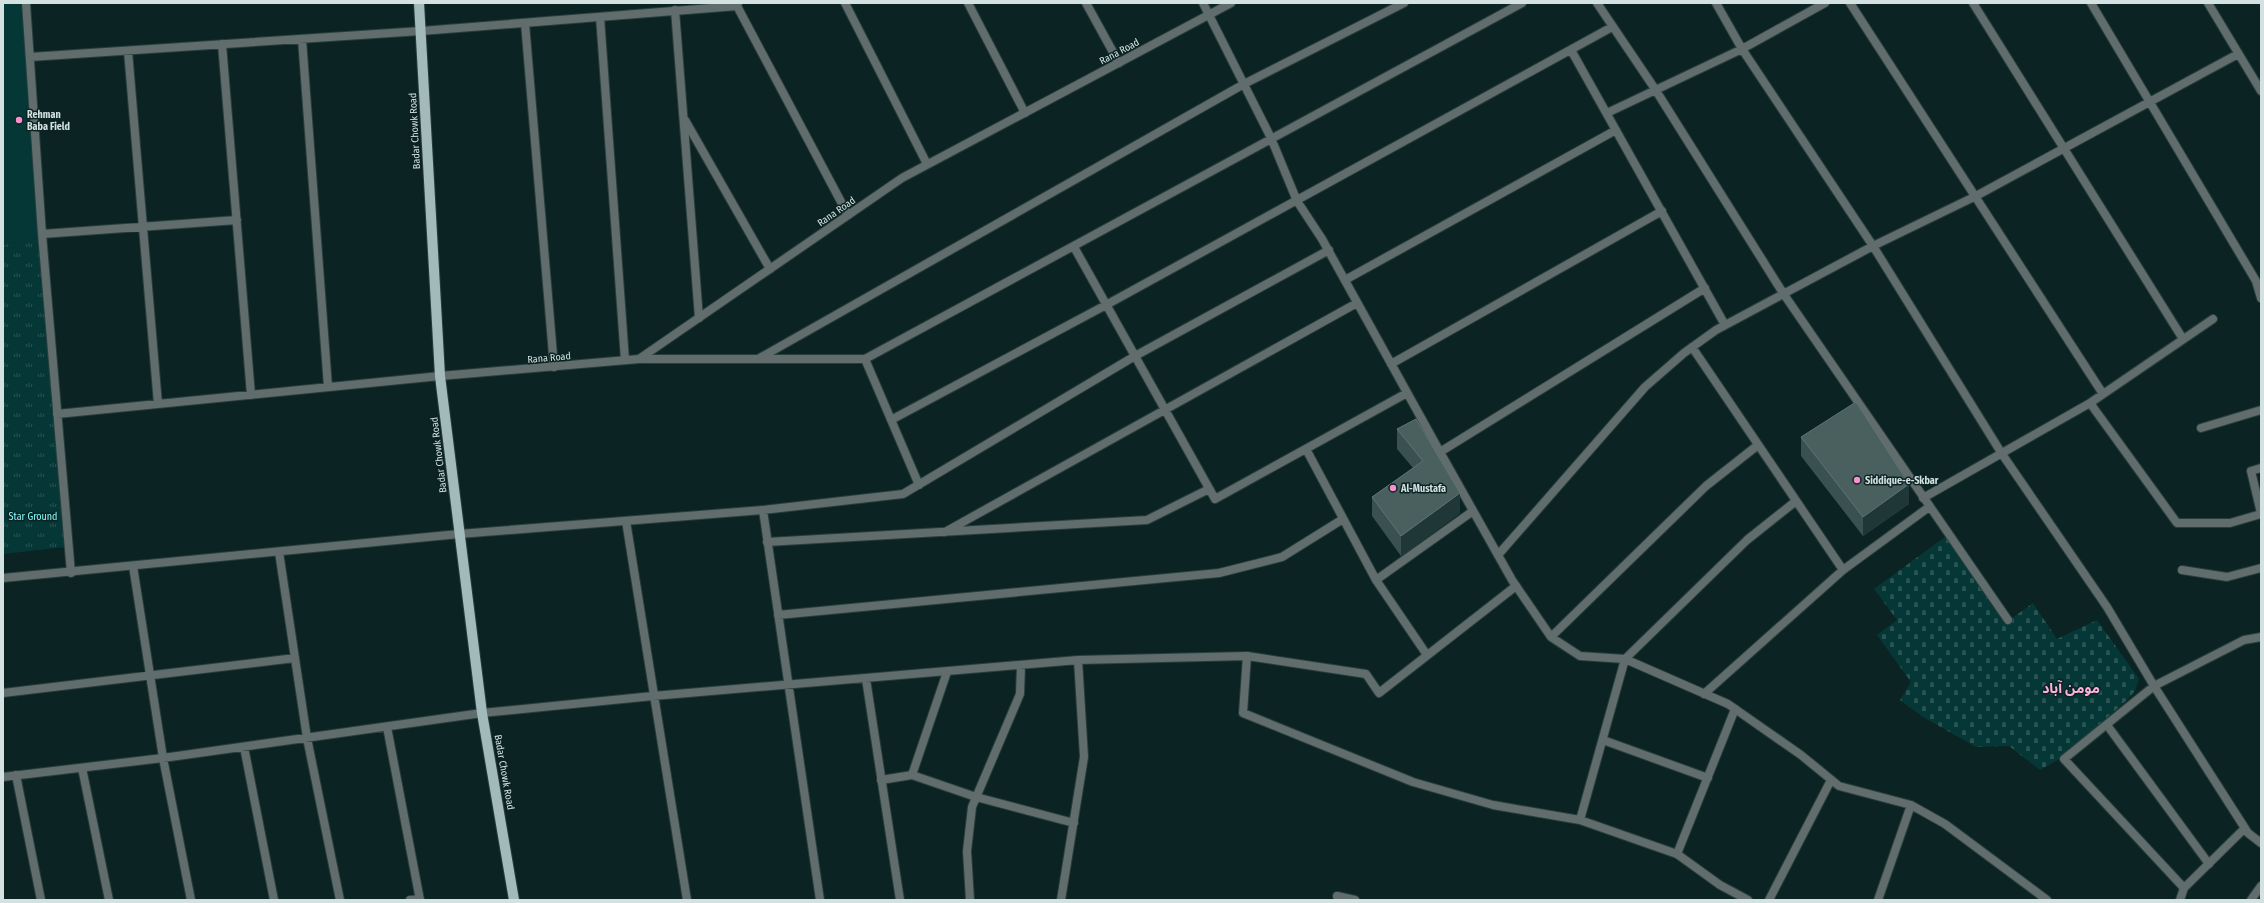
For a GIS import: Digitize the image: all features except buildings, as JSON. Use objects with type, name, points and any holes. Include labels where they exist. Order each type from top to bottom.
[{"type":"main road","name":"Badar Chowk Road","points":[[419,3],[440,376],[482,713],[514,900]]},
{"type":"street","points":[[26,3],[42,234],[71,572]]},
{"type":"street","points":[[845,3],[927,164]]},
{"type":"street","points":[[968,3],[1025,113]]},
{"type":"street","points":[[1086,3],[1119,63]]},
{"type":"street","points":[[1203,3],[1271,138],[1297,201],[1328,250],[1516,586],[1551,637],[1580,656],[1625,660],[1736,709],[1801,755],[1838,786],[1911,805],[1945,824],[2047,900]]},
{"type":"street","name":"Rana Road","points":[[58,414],[440,376],[638,359],[902,178],[1231,3]]},
{"type":"street","points":[[757,360],[1244,84],[1404,3]]},
{"type":"street","points":[[638,359],[865,359],[1522,3]]},
{"type":"street","points":[[1597,3],[1612,27],[1656,89],[1783,293],[2008,620]]},
{"type":"street","points":[[1716,3],[1742,49],[1873,246],[2002,454],[2107,607],[2154,686],[2245,828],[2261,843]]},
{"type":"street","points":[[1607,113],[1742,49],[1826,3]]},
{"type":"street","points":[[1850,3],[2103,394]]},
{"type":"street","points":[[1973,3],[2183,340]]},
{"type":"street","points":[[2092,3],[2256,281],[2261,298]]},
{"type":"street","points":[[2208,3],[2261,91]]},
{"type":"street","points":[[30,57],[421,31],[600,17],[738,4],[848,215]]},
{"type":"street","points":[[675,10],[699,318]]},
{"type":"street","points":[[600,17],[626,360]]},
{"type":"street","points":[[525,23],[554,367]]},
{"type":"street","points":[[890,420],[1106,305],[1612,27]]},
{"type":"street","points":[[302,39],[328,387]]},
{"type":"street","points":[[222,44],[251,395]]},
{"type":"street","points":[[1571,50],[1726,325]]},
{"type":"street","points":[[128,51],[158,404]]},
{"type":"street","points":[[1498,555],[1645,387],[1692,347],[1726,325],[1783,293],[1873,246],[1976,196],[2238,54]]},
{"type":"street","points":[[684,117],[770,269]]},
{"type":"street","points":[[1345,280],[1616,130]]},
{"type":"street","points":[[1391,364],[1662,211]]},
{"type":"street","points":[[42,234],[144,228],[237,220]]},
{"type":"street","points":[[1074,247],[1215,499],[1407,393]]},
{"type":"street","points":[[3,578],[459,534],[763,510],[903,494],[1135,356],[1328,250]]},
{"type":"street","points":[[1440,452],[1705,288]]},
{"type":"street","points":[[944,532],[1357,303]]},
{"type":"street","points":[[1923,498],[2090,403],[2213,319]]},
{"type":"street","points":[[1692,347],[1843,570]]},
{"type":"street","points":[[865,359],[919,485]]},
{"type":"street","points":[[2090,403],[2177,523],[2230,524],[2261,513],[2251,472],[2261,468]]},
{"type":"street","points":[[2201,428],[2261,410]]},
{"type":"street","points":[[1551,637],[1706,486],[1758,445]]},
{"type":"street","points":[[1306,449],[1376,580],[1427,655]]},
{"type":"street","points":[[767,542],[1147,520],[1209,490]]},
{"type":"street","points":[[1580,820],[1625,660],[1747,540],[1796,502]]},
{"type":"street","points":[[1704,694],[1843,570],[1929,507]]},
{"type":"street","points":[[763,510],[820,900]]},
{"type":"street","points":[[1376,580],[1473,511]]},
{"type":"street","points":[[778,615],[1219,574],[1282,557],[1343,519]]},
{"type":"street","points":[[626,521],[687,900]]},
{"type":"street","points":[[278,552],[307,738],[340,900]]},
{"type":"street","points":[[133,566],[163,758],[191,900]]},
{"type":"street","points":[[2182,570],[2228,577],[2261,568]]},
{"type":"street","points":[[3,777],[163,758],[482,713],[653,696],[788,686],[1078,660],[1247,656],[1366,674],[1379,692],[1516,586]]},
{"type":"street","points":[[2184,888],[2064,759],[2154,686],[2244,640],[2261,637]]},
{"type":"street","points":[[1247,656],[1243,713],[1412,782],[1493,805],[1580,820],[1677,854],[1720,885],[1748,900]]},
{"type":"street","points":[[3,693],[150,674],[295,658]]},
{"type":"street","points":[[1061,900],[1084,757],[1078,660]]},
{"type":"street","points":[[970,900],[967,851],[972,806],[1020,694],[1021,665]]},
{"type":"street","points":[[912,775],[947,672]]},
{"type":"street","points":[[866,679],[900,900]]},
{"type":"street","points":[[1677,854],[1736,709]]},
{"type":"street","points":[[2107,725],[2209,864]]},
{"type":"street","points":[[387,727],[420,899],[410,900]]},
{"type":"street","points":[[1603,740],[1708,778]]},
{"type":"street","points":[[244,747],[274,900]]},
{"type":"street","points":[[82,768],[109,900]]},
{"type":"street","points":[[16,775],[41,900]]},
{"type":"street","points":[[881,780],[912,775],[976,797],[1074,823]]},
{"type":"street","points":[[1769,900],[1831,780]]},
{"type":"street","points":[[1878,900],[1911,805]]},
{"type":"street","points":[[2180,900],[2184,888],[2245,828]]},
{"type":"street","points":[[2251,900],[2261,886]]},
{"type":"street","points":[[1337,896],[1355,900]]},
{"type":"green space","name":"Rehman Baba Field","points":[[3,3],[26,3],[43,237],[3,245]]},
{"type":"green space","name":"Star Ground","points":[[43,237],[65,547],[3,554],[3,245]]},
{"type":"green space","points":[[1949,534],[2008,621],[2033,603],[2057,639],[2097,620],[2139,679],[2135,691],[2128,699],[2063,757],[2040,770],[2009,746],[1976,747],[1923,717],[1900,700],[1911,682],[1877,635],[1897,620],[1874,589]]},
{"type":"place","name":"Rehman Baba Field","points":[[19,120]]},
{"type":"place","name":"Siddique-e-Skbar","points":[[1857,480]]},
{"type":"place","name":"Al-Mustafa","points":[[1393,488]]},
{"type":"district","name":"مومن آباد","points":[[2071,688]]}]
